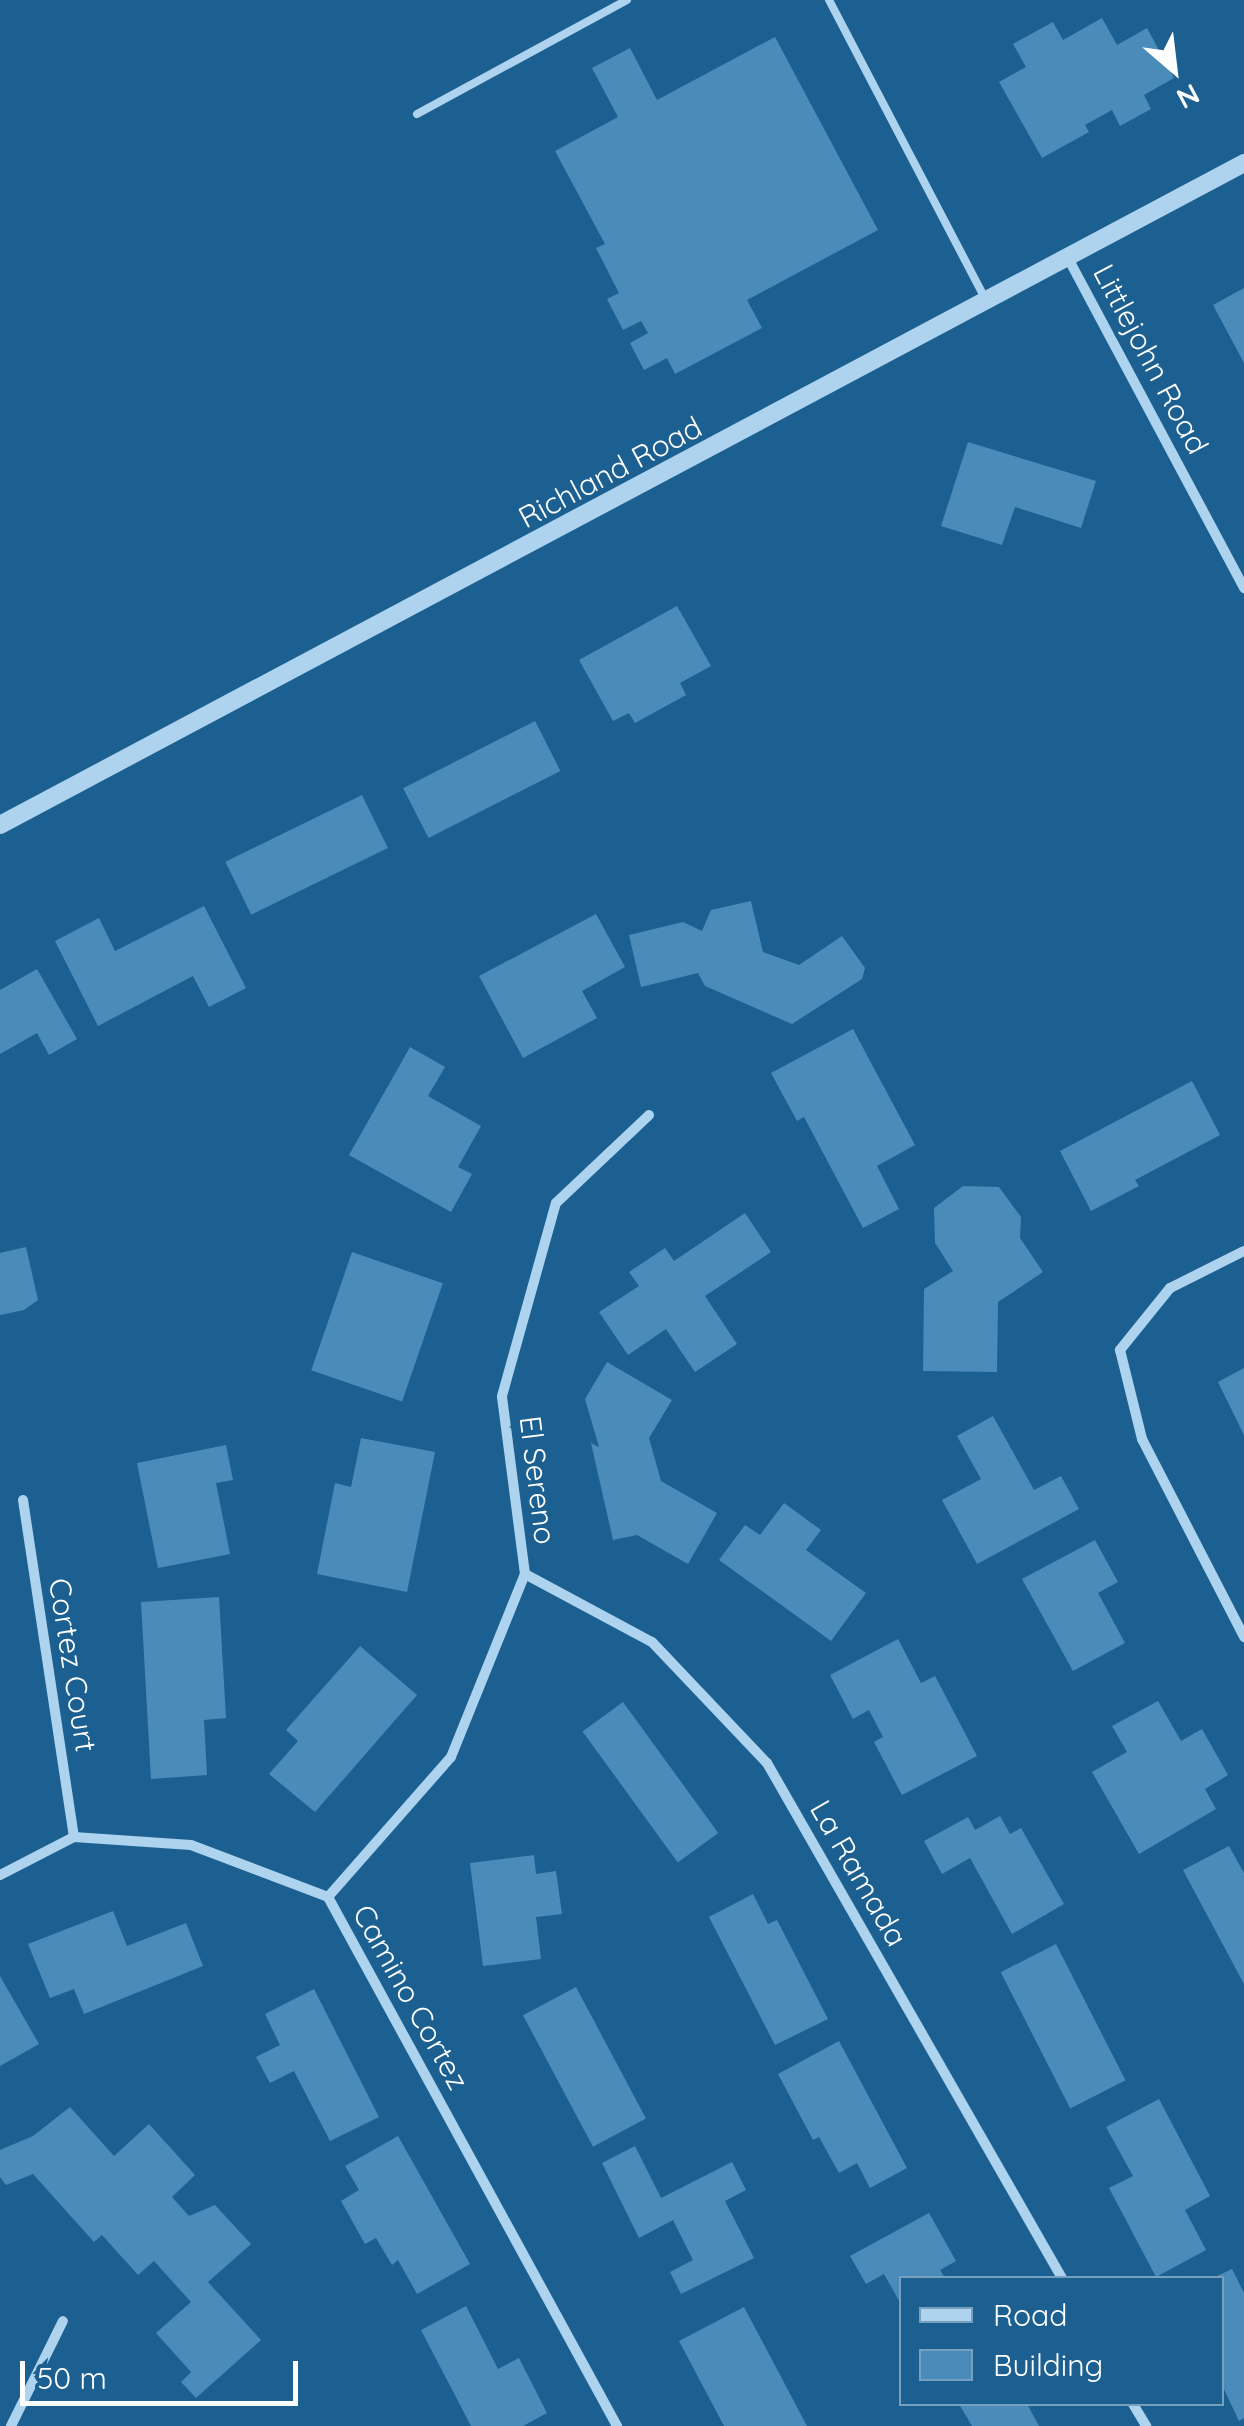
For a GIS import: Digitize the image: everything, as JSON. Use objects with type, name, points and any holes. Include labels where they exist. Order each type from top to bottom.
[{"type":"street","name":"Richland Road","points":[[0,825],[1244,164]]},
{"type":"street","name":"Littlejohn Road","points":[[1069,260],[1244,588]]},
{"type":"street","name":"El Sereno","points":[[328,1898],[451,1757],[525,1574],[502,1396],[556,1203],[649,1115]]},
{"type":"street","points":[[1244,1251],[1170,1288],[1120,1350],[1142,1439],[1244,1637]]},
{"type":"street","name":"Cortez Court","points":[[23,1500],[74,1837]]},
{"type":"street","name":"La Ramada","points":[[525,1574],[652,1642],[767,1763],[1061,2276]]},
{"type":"street","points":[[0,1875],[74,1837]]},
{"type":"street","name":"Camino Cortez","points":[[74,1837],[190,1846],[328,1898],[617,2426]]},
{"type":"street","points":[[11,2426],[63,2320]]},
{"type":"lane","points":[[416,114],[628,0]]},
{"type":"lane","points":[[829,0],[987,303]]},
{"type":"building","points":[[1102,18],[1117,45],[1147,28],[1174,78],[1144,95],[1151,109],[1120,126],[1112,110],[1085,125],[1089,132],[1042,158],[999,82],[1026,67],[1013,44],[1053,22],[1063,40]]},
{"type":"building","points":[[775,37],[878,230],[747,300],[762,328],[675,374],[667,358],[644,370],[630,343],[648,333],[641,321],[623,330],[607,299],[619,293],[596,248],[605,244],[555,151],[618,117],[592,68],[630,48],[657,100]]},
{"type":"building","points":[[1244,288],[1244,363],[1213,305]]},
{"type":"building","points":[[968,442],[1096,481],[1081,528],[1015,507],[1002,545],[941,526]]},
{"type":"building","points":[[677,606],[711,666],[680,683],[686,695],[635,723],[629,713],[613,721],[579,660]]},
{"type":"building","points":[[535,721],[560,771],[429,838],[403,788]]},
{"type":"building","points":[[362,795],[388,848],[251,915],[225,862]]},
{"type":"building","points":[[751,901],[763,952],[799,965],[842,936],[865,968],[862,979],[792,1024],[705,986],[698,973],[641,987],[629,935],[683,922],[702,931],[711,910]]},
{"type":"building","points":[[204,906],[246,988],[209,1007],[193,976],[98,1026],[55,941],[99,918],[115,951]]},
{"type":"building","points":[[596,914],[625,967],[582,991],[597,1018],[523,1058],[479,976]]},
{"type":"building","points":[[37,969],[77,1039],[49,1055],[37,1033],[0,1054],[0,990]]},
{"type":"building","points":[[853,1029],[915,1145],[877,1166],[899,1209],[863,1228],[804,1117],[797,1121],[771,1073]]},
{"type":"building","points":[[410,1047],[445,1067],[428,1096],[481,1126],[458,1167],[472,1174],[451,1212],[349,1155]]},
{"type":"building","points":[[1192,1081],[1220,1135],[1135,1180],[1139,1186],[1091,1211],[1060,1151]]},
{"type":"building","points":[[963,1186],[999,1187],[1021,1217],[1020,1238],[1043,1272],[998,1302],[997,1372],[923,1371],[924,1289],[953,1271],[935,1243],[934,1208]]},
{"type":"building","points":[[745,1213],[771,1252],[705,1296],[737,1344],[695,1372],[666,1329],[628,1355],[599,1312],[639,1286],[629,1272],[665,1248],[674,1261]]},
{"type":"building","points":[[26,1247],[38,1300],[24,1310],[0,1315],[0,1253]]},
{"type":"building","points":[[352,1252],[443,1283],[402,1401],[311,1370]]},
{"type":"building","points":[[607,1362],[672,1400],[649,1438],[661,1481],[717,1513],[688,1564],[637,1535],[613,1540],[591,1443],[599,1447],[585,1399]]},
{"type":"building","points":[[1244,1368],[1244,1435],[1218,1382]]},
{"type":"building","points":[[993,1416],[1034,1490],[1061,1476],[1079,1509],[977,1564],[942,1500],[981,1479],[957,1436]]},
{"type":"building","points":[[361,1438],[435,1452],[407,1592],[317,1574],[335,1483],[351,1487]]},
{"type":"building","points":[[226,1445],[233,1480],[216,1483],[230,1554],[158,1568],[137,1463]]},
{"type":"building","points":[[784,1503],[821,1530],[806,1550],[866,1593],[831,1641],[719,1560],[745,1525],[760,1535]]},
{"type":"building","points":[[1095,1540],[1118,1582],[1098,1593],[1125,1643],[1073,1671],[1022,1579]]},
{"type":"building","points":[[219,1597],[226,1718],[204,1720],[207,1775],[151,1779],[141,1602]]},
{"type":"building","points":[[898,1639],[921,1683],[935,1676],[977,1756],[902,1795],[874,1742],[883,1737],[869,1710],[853,1719],[830,1675]]},
{"type":"building","points":[[360,1646],[417,1695],[315,1812],[269,1774],[298,1741],[286,1730]]},
{"type":"building","points":[[1158,1701],[1181,1741],[1202,1729],[1228,1775],[1205,1789],[1216,1809],[1139,1854],[1092,1772],[1127,1752],[1112,1726]]},
{"type":"building","points":[[623,1702],[718,1833],[678,1862],[583,1731]]},
{"type":"building","points":[[1000,1816],[1010,1834],[1021,1828],[1064,1904],[1012,1934],[970,1858],[942,1874],[924,1841],[968,1817],[975,1830]]},
{"type":"building","points":[[1229,1846],[1244,1873],[1244,1984],[1183,1870]]},
{"type":"building","points":[[534,1855],[536,1874],[556,1871],[562,1914],[536,1917],[541,1959],[483,1966],[470,1863]]},
{"type":"building","points":[[753,1894],[768,1924],[777,1920],[828,2019],[775,2045],[709,1917]]},
{"type":"building","points":[[113,1911],[127,1946],[186,1923],[203,1966],[84,2014],[74,1989],[50,1998],[28,1944]]},
{"type":"building","points":[[1056,1944],[1125,2080],[1070,2108],[1001,1972]]},
{"type":"building","points":[[0,1976],[39,2044],[0,2066]]},
{"type":"building","points":[[576,1987],[646,2119],[593,2147],[523,2015]]},
{"type":"building","points":[[314,1989],[379,2117],[330,2141],[294,2071],[270,2083],[256,2057],[280,2045],[265,2014]]},
{"type":"building","points":[[839,2041],[907,2168],[870,2188],[857,2163],[839,2173],[819,2137],[813,2140],[778,2074]]},
{"type":"building","points":[[1159,2099],[1210,2196],[1185,2210],[1206,2250],[1155,2276],[1109,2188],[1133,2176],[1106,2127]]},
{"type":"building","points":[[70,2107],[114,2156],[149,2124],[195,2175],[172,2197],[189,2216],[215,2205],[251,2244],[208,2282],[261,2340],[196,2398],[181,2382],[191,2372],[156,2333],[191,2302],[154,2261],[138,2275],[102,2235],[94,2242],[33,2174],[6,2185],[0,2177],[0,2150],[33,2136]]},
{"type":"building","points":[[398,2136],[470,2264],[417,2294],[398,2260],[392,2265],[376,2238],[365,2244],[341,2201],[359,2190],[345,2166]]},
{"type":"building","points":[[635,2146],[661,2198],[732,2162],[746,2190],[725,2201],[754,2258],[681,2294],[670,2272],[693,2260],[673,2220],[639,2238],[602,2163]]},
{"type":"building","points":[[929,2213],[956,2261],[940,2270],[944,2276],[899,2276],[899,2301],[884,2274],[866,2284],[850,2256]]},
{"type":"building","points":[[1232,2269],[1244,2293],[1244,2418],[1239,2421],[1224,2389],[1224,2276],[1217,2276]]},
{"type":"building","points":[[466,2306],[498,2369],[519,2358],[547,2413],[523,2426],[471,2426],[421,2330]]},
{"type":"building","points":[[744,2307],[807,2426],[724,2426],[679,2341]]},
{"type":"building","points":[[960,2406],[1028,2406],[1039,2426],[972,2426]]}]
